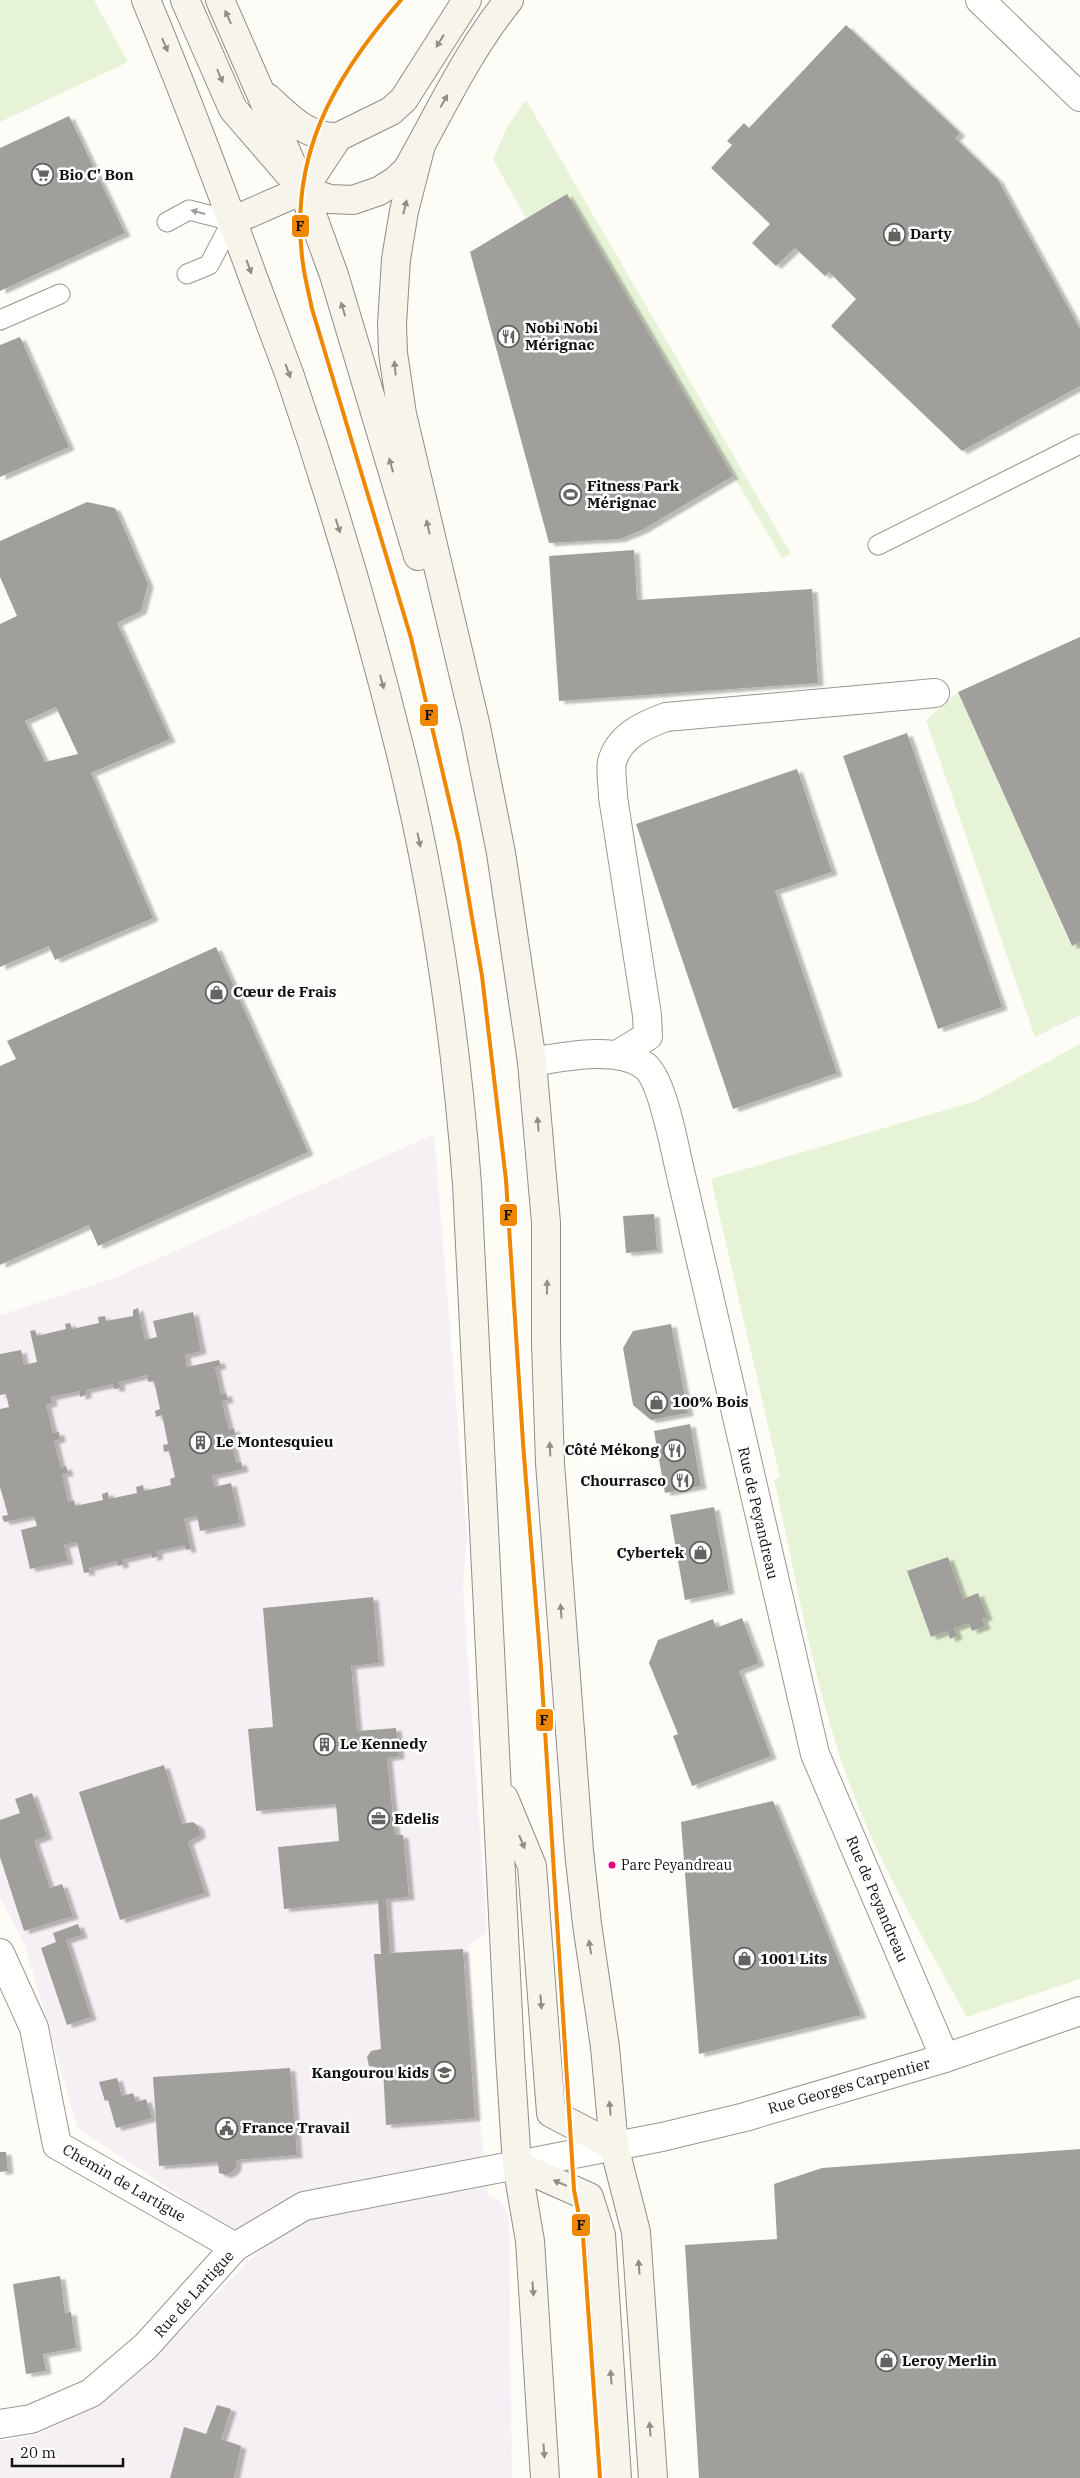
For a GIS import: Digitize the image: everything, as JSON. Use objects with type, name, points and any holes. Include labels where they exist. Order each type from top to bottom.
[{"type":"main road","points":[[146,0],[289,374],[354,576],[401,752],[431,896],[456,1068],[468,1184],[496,1781],[518,2165],[530,2241],[545,2478]]},
{"type":"main road","points":[[185,0],[233,109],[303,190],[330,199],[353,200],[379,191],[395,181],[407,170],[461,70],[509,0]]},
{"type":"main road","points":[[220,0],[303,190],[334,275],[444,644],[476,727]]},
{"type":"main road","points":[[261,91],[294,122],[310,132],[326,137],[338,136],[391,111],[404,99],[467,0]]},
{"type":"main road","points":[[232,221],[303,190],[338,136]]},
{"type":"main road","points":[[422,145],[404,211],[396,259],[392,324],[393,354],[402,414],[476,727],[501,853],[532,1062],[546,1223],[546,1343],[550,1463],[578,1852],[605,2047],[614,2146],[636,2232],[654,2478]]},
{"type":"main road","points":[[496,1781],[532,1866],[551,2113],[614,2146]]},
{"type":"main road","points":[[518,2165],[589,2196],[601,2235],[617,2478]]},
{"type":"street","points":[[980,0],[1080,97]]},
{"type":"street","points":[[617,1055],[648,1036],[647,1015],[613,797],[612,762],[620,745],[639,727],[666,716],[935,694]]},
{"type":"street","name":"Rue de Peyandreau","points":[[532,1062],[576,1055],[617,1055],[645,1066],[656,1081],[681,1175],[815,1754],[944,2058]]},
{"type":"street","name":"Chemin de Lartigue","points":[[0,1953],[34,2028],[57,2144],[236,2247]]},
{"type":"street","name":"Rue Georges Carpentier","points":[[518,2165],[662,2138],[745,2117],[944,2058],[1080,2011]]},
{"type":"street","name":"Rue de Lartigue","points":[[0,2424],[31,2419],[92,2393],[146,2346],[236,2247],[304,2206],[518,2165]]},
{"type":"lane","points":[[167,222],[189,210],[232,221],[209,265],[188,274]]},
{"type":"lane","points":[[0,320],[60,294]]},
{"type":"lane","points":[[878,545],[1080,444]]},
{"type":"shaded area","points":[[434,1134],[467,1536],[463,1589],[487,1933],[468,1945],[480,2123],[489,2196],[501,2202],[507,2212],[509,2222],[512,2478],[0,2478],[0,2441],[38,2435],[96,2406],[157,2354],[261,2249],[78,2129],[25,1945],[0,1898],[0,1315],[117,1277]]},
{"type":"green space","points":[[0,0],[94,0],[128,62],[0,122]]},
{"type":"green space","points":[[526,100],[791,554],[782,558],[567,194],[526,218],[493,159],[507,127]]},
{"type":"green space","points":[[958,692],[1071,946],[1080,942],[1080,1015],[1035,1037],[926,720]]},
{"type":"green space","points":[[1080,1044],[1080,1979],[967,2017],[907,1909],[880,1854],[855,1798],[829,1720],[808,1640],[774,1479],[780,1477],[711,1179],[976,1101]]},
{"type":"building","name":"Darty","points":[[846,25],[960,133],[955,138],[998,180],[1080,329],[1080,386],[962,451],[831,326],[856,299],[829,272],[825,276],[795,248],[776,266],[752,243],[770,224],[711,168],[732,145],[727,141],[744,123],[749,128]]},
{"type":"building","name":"Bio C' Bon","points":[[69,116],[125,233],[0,291],[0,148]]},
{"type":"building","points":[[567,194],[733,476],[642,530],[620,539],[549,543],[470,252]]},
{"type":"building","points":[[20,337],[69,447],[0,477],[0,345]]},
{"type":"building","points":[[87,502],[115,508],[148,584],[141,611],[117,623],[170,739],[91,773],[153,918],[55,960],[49,946],[0,967],[0,624],[17,616],[0,577],[0,541]],"holes":[[[56,707],[78,754],[45,762],[25,721]]]},
{"type":"building","points":[[634,550],[637,600],[812,589],[818,683],[559,701],[549,556]]},
{"type":"building","points":[[1080,637],[1080,942],[1072,946],[958,692]]},
{"type":"building","points":[[907,733],[1002,1007],[938,1029],[843,756]]},
{"type":"building","points":[[797,769],[832,872],[775,891],[837,1073],[733,1109],[636,824]]},
{"type":"building","points":[[216,947],[308,1152],[98,1246],[89,1225],[0,1265],[0,1066],[16,1059],[7,1041]]},
{"type":"building","points":[[654,1214],[657,1250],[626,1253],[623,1216]]},
{"type":"building","name":"Le Montesquieu","points":[[138,1308],[145,1340],[157,1337],[153,1321],[193,1312],[201,1351],[185,1355],[187,1367],[219,1360],[221,1366],[215,1367],[221,1394],[226,1393],[228,1400],[222,1401],[229,1430],[234,1428],[235,1435],[230,1436],[236,1463],[241,1462],[243,1469],[212,1476],[214,1487],[231,1483],[240,1523],[200,1531],[197,1516],[184,1519],[191,1549],[186,1550],[185,1545],[157,1551],[158,1556],[152,1558],[151,1553],[122,1560],[124,1564],[118,1566],[117,1561],[89,1568],[90,1572],[84,1573],[77,1542],[64,1545],[68,1561],[30,1569],[21,1530],[37,1526],[34,1516],[4,1522],[2,1516],[8,1515],[0,1487],[0,1409],[9,1407],[6,1394],[0,1395],[0,1354],[21,1350],[24,1365],[37,1362],[30,1331],[35,1330],[37,1336],[66,1329],[65,1324],[70,1323],[72,1329],[99,1323],[98,1317],[105,1316],[106,1321],[133,1316],[133,1310]],"holes":[[[147,1375],[148,1382],[154,1381],[160,1409],[155,1411],[156,1417],[162,1415],[168,1444],[163,1445],[164,1452],[169,1451],[175,1477],[170,1479],[171,1485],[144,1491],[143,1485],[136,1487],[137,1493],[109,1499],[108,1492],[102,1494],[103,1500],[75,1506],[74,1500],[68,1502],[62,1474],[68,1473],[66,1466],[61,1468],[54,1441],[60,1439],[59,1432],[53,1433],[46,1405],[52,1403],[51,1397],[80,1391],[80,1397],[86,1395],[86,1390],[113,1384],[114,1389],[120,1388],[119,1382]]]},
{"type":"building","points":[[671,1324],[688,1413],[651,1420],[633,1405],[623,1348],[633,1331]]},
{"type":"building","points":[[690,1424],[701,1486],[665,1493],[654,1431]]},
{"type":"building","name":"Cybertek","points":[[714,1507],[729,1591],[685,1600],[670,1515]]},
{"type":"building","points":[[948,1557],[963,1599],[978,1593],[987,1617],[982,1619],[985,1626],[972,1631],[969,1623],[954,1628],[957,1636],[950,1639],[948,1631],[931,1637],[907,1571]]},
{"type":"building","name":"Le Kennedy","points":[[373,1597],[379,1663],[351,1666],[357,1731],[396,1728],[399,1756],[387,1758],[395,1835],[403,1835],[409,1897],[386,1899],[390,1953],[463,1949],[475,2118],[386,2125],[383,2068],[369,2066],[367,2057],[371,2051],[381,2049],[374,1954],[381,1954],[378,1900],[284,1909],[278,1847],[339,1841],[336,1804],[256,1811],[248,1729],[273,1727],[263,1608]]},
{"type":"building","points":[[742,1618],[759,1663],[739,1671],[771,1756],[692,1786],[673,1736],[678,1734],[649,1663],[658,1640],[713,1619],[716,1628]]},
{"type":"building","points":[[164,1765],[182,1824],[193,1822],[199,1827],[200,1835],[188,1842],[205,1893],[120,1920],[79,1792]]},
{"type":"building","points":[[32,1793],[47,1836],[34,1841],[50,1888],[62,1884],[73,1916],[24,1931],[0,1857],[0,1820],[20,1813],[15,1799]]},
{"type":"building","points":[[773,1801],[861,2015],[699,2054],[681,1822]]},
{"type":"building","points":[[78,1924],[82,1935],[66,1940],[91,2017],[67,2025],[41,1948],[56,1942],[53,1933]]},
{"type":"building","name":"France Travail","points":[[290,2068],[297,2155],[236,2160],[236,2167],[226,2175],[219,2173],[218,2162],[159,2166],[153,2077]]},
{"type":"building","points":[[117,2078],[122,2096],[133,2093],[136,2102],[146,2099],[152,2118],[116,2128],[108,2100],[105,2101],[99,2082]]},
{"type":"building","name":"Leroy Merlin","points":[[1080,2149],[1080,2478],[699,2478],[685,2245],[777,2239],[774,2184],[822,2168]]},
{"type":"building","points":[[0,2152],[6,2152],[8,2171],[0,2172]]},
{"type":"building","points":[[60,2276],[65,2313],[71,2312],[76,2348],[43,2354],[46,2371],[26,2374],[13,2284]]},
{"type":"building","points":[[217,2405],[231,2409],[221,2439],[241,2446],[234,2478],[170,2478],[184,2427],[206,2434]]},
{"type":"transit line","name":"F","points":[[401,0],[355,59],[336,90],[321,121],[309,154],[302,189],[300,225],[303,264],[312,309],[411,638],[459,842],[482,976],[506,1180],[523,1443],[541,1667],[574,2190],[583,2236],[600,2478]]},
{"type":"place","name":"Bio C' Bon","points":[[43,175]]},
{"type":"place","name":"Darty","points":[[894,234]]},
{"type":"place","name":"Nobi Nobi Mérignac","points":[[509,337]]},
{"type":"place","name":"Fitness Park Mérignac","points":[[571,495]]},
{"type":"place","name":"Cœur de Frais","points":[[217,992]]},
{"type":"place","name":"100% Bois","points":[[656,1402]]},
{"type":"place","name":"Le Montesquieu","points":[[200,1442]]},
{"type":"place","name":"Côté Mékong","points":[[675,1450]]},
{"type":"place","name":"Chourrasco","points":[[682,1481]]},
{"type":"place","name":"Cybertek","points":[[700,1553]]},
{"type":"place","name":"Le Kennedy","points":[[324,1744]]},
{"type":"place","name":"Edelis","points":[[378,1819]]},
{"type":"place","name":"Parc Peyandreau","points":[[612,1865]]},
{"type":"place","name":"1001 Lits","points":[[744,1959]]},
{"type":"place","name":"Kangourou kids","points":[[445,2073]]},
{"type":"place","name":"France Travail","points":[[226,2128]]},
{"type":"place","name":"Leroy Merlin","points":[[886,2361]]}]
